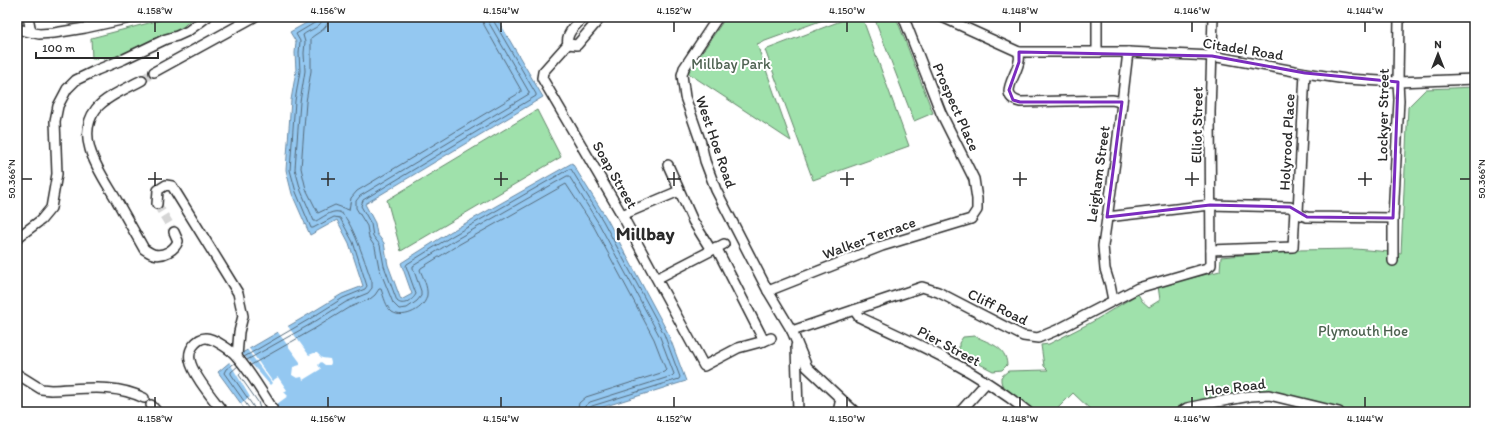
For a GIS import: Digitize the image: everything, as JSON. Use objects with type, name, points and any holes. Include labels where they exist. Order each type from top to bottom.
[{"type":"street","points":[[28,17],[31,32]]},
{"type":"street","points":[[17,29],[39,34],[54,33],[135,17]]},
{"type":"street","points":[[17,238],[41,220],[50,208],[57,174],[55,121],[58,106],[67,89],[76,80],[166,39],[178,36],[188,31],[207,17]]},
{"type":"street","points":[[154,72],[254,17]]},
{"type":"street","points":[[584,17],[568,34],[566,40],[568,44],[577,45],[601,17]]},
{"type":"street","name":"West Hoe Road","points":[[718,17],[684,68],[682,80],[685,97],[702,143],[705,161],[716,190],[768,291],[794,336],[807,367]]},
{"type":"street","name":"Prospect Place","points":[[907,17],[905,21],[941,113],[974,179],[977,199],[976,210]]},
{"type":"street","name":"Citadel Road","points":[[942,17],[1019,52],[1097,51],[1212,56],[1304,74],[1346,79],[1398,82],[1475,79]]},
{"type":"street","points":[[1097,17],[1097,51]]},
{"type":"street","name":"Elliot Street","points":[[1211,265],[1210,112],[1213,17]]},
{"type":"street","name":"Lockyer Street","points":[[1393,261],[1393,218],[1399,100],[1399,17]]},
{"type":"street","name":"Soap Street","points":[[568,44],[543,72],[542,78],[658,278],[704,366],[738,348],[767,339],[717,247]]},
{"type":"street","points":[[1019,52],[1019,62],[1009,90],[1010,96],[1013,100],[1020,102],[1112,100],[1122,102]]},
{"type":"street","name":"Leigham Street","points":[[1113,300],[1102,255],[1128,52]]},
{"type":"street","name":"Holyrood Place","points":[[1211,250],[1293,246],[1304,74]]},
{"type":"street","points":[[142,80],[112,97],[95,110],[88,127],[89,145],[96,166],[144,249],[154,255],[163,254],[170,251],[176,246],[178,241],[174,232]]},
{"type":"street","points":[[658,278],[717,247],[693,221],[668,165]]},
{"type":"street","points":[[157,204],[158,190],[166,185],[172,186],[238,293],[243,316],[238,332],[237,356]]},
{"type":"street","points":[[622,215],[679,192]]},
{"type":"street","points":[[1107,217],[1210,205],[1290,207],[1301,215],[1308,217],[1393,218]]},
{"type":"street","name":"Walker Terrace","points":[[768,291],[882,246],[971,219],[976,210]]},
{"type":"street","name":"Cliff Road","points":[[794,336],[854,310],[923,287],[938,292],[1023,336],[1038,338],[1057,330],[1138,288],[1207,268],[1211,265]]},
{"type":"street","name":"Pier Street","points":[[854,310],[858,318],[946,358],[986,382],[1028,412]]},
{"type":"street","points":[[794,336],[798,412]]},
{"type":"street","points":[[223,412],[193,370],[189,355],[195,343],[206,338],[212,340],[237,356],[272,408]]},
{"type":"street","points":[[797,378],[807,367],[855,412]]},
{"type":"street","points":[[17,374],[41,389],[115,388],[131,392],[144,398]]},
{"type":"street","points":[[960,412],[986,382]]},
{"type":"street","name":"Hoe Road","points":[[1181,412],[1187,408],[1201,405],[1250,396],[1269,395],[1339,412]]},
{"type":"street","points":[[838,412],[842,400]]},
{"type":"highlighted area","points":[[1019,52],[1212,56],[1305,73],[1398,82],[1393,218],[1307,217],[1290,207],[1210,205],[1107,217],[1122,102],[1020,102],[1013,100],[1009,90],[1019,62]]},
{"type":"green space","points":[[172,17],[194,17],[176,33],[153,39],[117,57],[92,59],[91,38]]},
{"type":"green space","name":"Millbay Park","points":[[726,17],[831,17],[757,44],[791,141],[688,73]]},
{"type":"green space","points":[[851,17],[862,17],[909,146],[813,180],[765,50]]},
{"type":"green space","points":[[874,17],[896,17],[933,113],[914,121]]},
{"type":"green space","name":"Plymouth Hoe","points":[[1475,87],[1475,412],[1350,412],[1315,401],[1274,393],[1183,404],[1171,412],[1093,412],[1073,393],[1054,412],[1035,412],[1002,385],[1001,377],[1008,371],[1048,370],[1044,366],[1041,345],[1049,344],[1092,322],[1138,294],[1142,301],[1149,307],[1160,300],[1158,286],[1220,271],[1221,257],[1297,250],[1356,249],[1401,253],[1408,107],[1426,89]]},
{"type":"green space","points":[[537,110],[561,157],[401,251],[387,200]]},
{"type":"green space","points":[[975,336],[996,346],[1004,354],[1007,365],[1002,370],[993,371],[962,355],[959,350],[959,343],[963,337]]},
{"type":"water","points":[[317,17],[496,17],[543,97],[365,204],[375,223],[377,234],[384,243],[388,265],[401,300],[412,294],[401,263],[450,232],[572,163],[607,219],[668,333],[686,381],[587,412],[247,412],[218,372],[237,356],[342,294],[363,286],[349,243],[337,220],[310,235],[292,194],[286,170],[291,100],[296,71],[296,42],[290,32]]},
{"type":"pier","points":[[287,325],[309,355],[317,353],[322,358],[330,359],[330,365],[325,365],[321,362],[318,365],[321,369],[303,380],[302,377],[297,378],[292,375],[293,367],[300,365],[300,362],[277,331]]},
{"type":"pier","points":[[248,347],[272,381],[278,377],[287,390],[284,392],[288,396],[266,412],[247,412],[241,404],[250,397],[228,360],[241,352],[270,385],[272,383],[246,348]]},
{"type":"tunnel","points":[[142,80],[154,72]]},
{"type":"tunnel","points":[[157,204],[174,232]]},
{"type":"district","name":"Millbay","points":[[645,233]]}]
